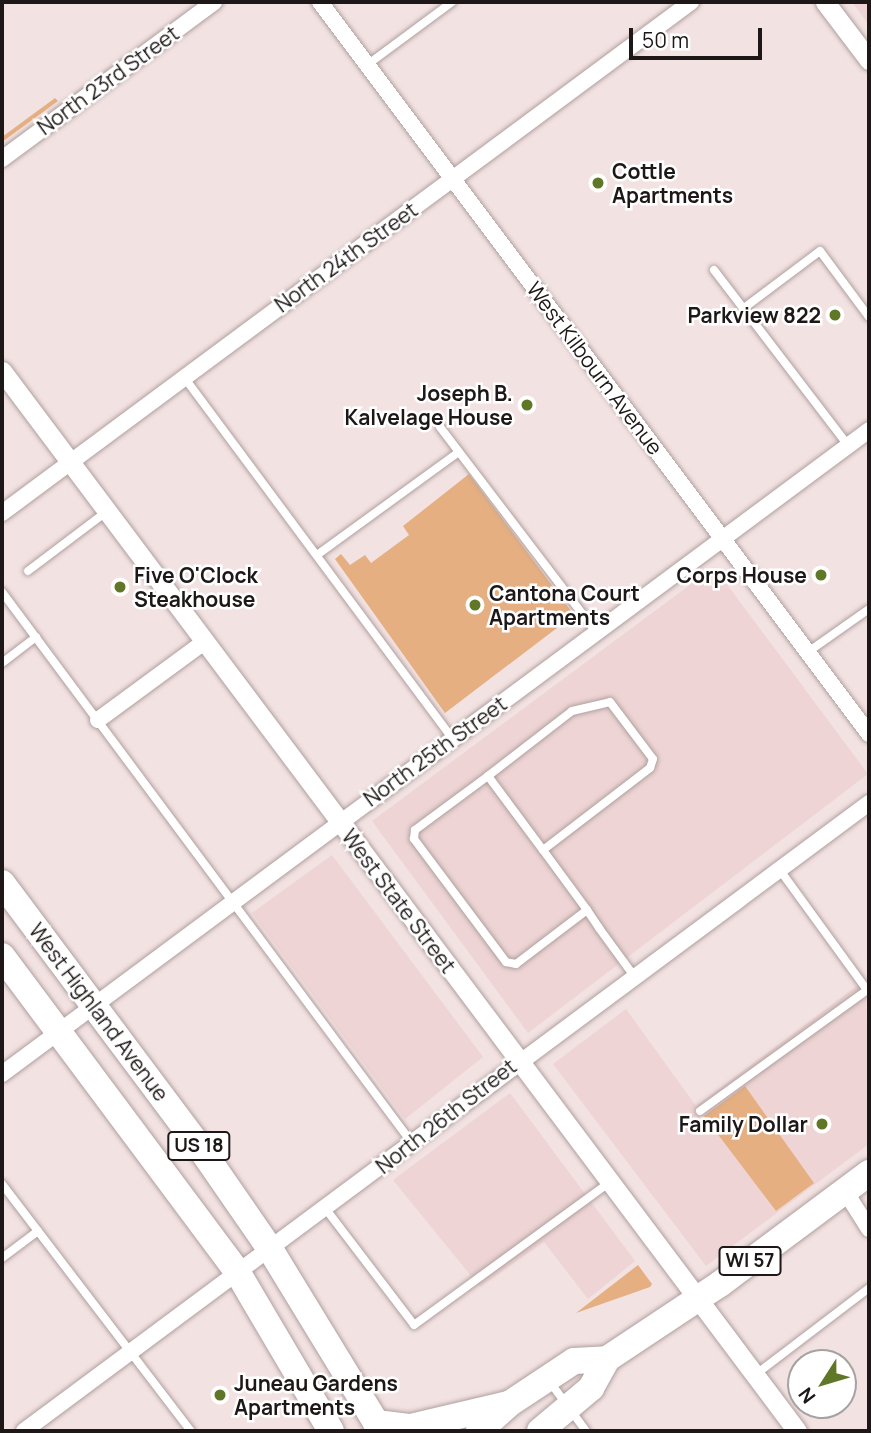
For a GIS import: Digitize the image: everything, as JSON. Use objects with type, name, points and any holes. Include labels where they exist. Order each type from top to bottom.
[{"type":"main road","name":"West Highland Avenue","points":[[2,883],[270,1249],[379,1427]]},
{"type":"main road","name":"West Highland Avenue","points":[[2,956],[238,1273],[331,1431]]},
{"type":"main road","name":"WI 57","points":[[540,1431],[591,1388],[607,1359],[697,1298],[869,1173]]},
{"type":"main road","name":"WI 57","points":[[379,1427],[411,1427],[509,1404],[546,1377],[574,1361],[607,1359]]},
{"type":"main road","points":[[313,1400],[318,1431]]},
{"type":"main road","points":[[313,1400],[348,1431]]},
{"type":"main road","points":[[479,1431],[509,1404]]},
{"type":"main road","points":[[499,1431],[509,1404]]},
{"type":"street","name":"North 23rd Street","points":[[2,159],[214,2]]},
{"type":"street","name":"West Kilbourn Avenue","points":[[320,2],[869,734]]},
{"type":"street","name":"North 24th Street","points":[[2,513],[691,2]]},
{"type":"street","points":[[825,2],[869,60]]},
{"type":"street","name":"West State Street","points":[[2,371],[203,643],[797,1431]]},
{"type":"street","name":"North 25th Street","points":[[2,1074],[234,902],[338,821],[453,739],[869,429]]},
{"type":"street","points":[[98,720],[203,643]]},
{"type":"street","name":"North 26th Street","points":[[24,1431],[412,1143],[518,1060],[869,803]]},
{"type":"street","points":[[845,1191],[869,1229]]},
{"type":"lane","points":[[367,65],[452,2]]},
{"type":"lane","points":[[744,308],[820,251],[869,317]]},
{"type":"lane","points":[[715,270],[848,445]]},
{"type":"lane","points":[[184,377],[453,739]]},
{"type":"lane","points":[[440,427],[596,632]]},
{"type":"lane","points":[[317,555],[459,452]]},
{"type":"lane","points":[[28,571],[107,511]]},
{"type":"lane","points":[[2,592],[412,1143]]},
{"type":"lane","points":[[808,652],[869,609]]},
{"type":"lane","points":[[2,663],[36,637]]},
{"type":"lane","points":[[543,850],[650,768],[653,759],[610,702],[572,711],[415,830],[414,839],[506,962],[516,964],[587,910]]},
{"type":"lane","points":[[488,776],[634,976]]},
{"type":"lane","points":[[700,1111],[867,990],[779,869]]},
{"type":"lane","points":[[325,1208],[414,1325],[610,1181]]},
{"type":"lane","points":[[2,1184],[191,1431]]},
{"type":"lane","points":[[2,1258],[38,1231]]},
{"type":"lane","points":[[755,1375],[869,1288]]},
{"type":"lane","points":[[546,1377],[586,1431]]},
{"type":"shaded area","points":[[852,2],[869,2],[869,25]]},
{"type":"shaded area","points":[[55,98],[58,101],[2,142],[2,137]]},
{"type":"shaded area","points":[[469,474],[574,615],[445,713],[335,559],[341,554],[350,565],[365,555],[371,563],[409,535],[403,526]]},
{"type":"shaded area","points":[[714,567],[868,774],[528,1033],[372,821]]},
{"type":"shaded area","points":[[332,855],[483,1057],[405,1119],[252,913]]},
{"type":"shaded area","points":[[866,979],[869,1144],[706,1266],[553,1064],[626,1009],[696,1106]]},
{"type":"shaded area","points":[[745,1086],[814,1183],[776,1211],[704,1116]]},
{"type":"shaded area","points":[[510,1093],[635,1261],[588,1299],[544,1242],[480,1287],[393,1180]]},
{"type":"shaded area","points":[[638,1265],[652,1284],[650,1287],[576,1313]]},
{"type":"place","name":"Cottle Apartments","points":[[598,183]]},
{"type":"place","name":"Parkview 822","points":[[835,315]]},
{"type":"place","name":"Joseph B. Kalvelage House","points":[[527,405]]},
{"type":"place","name":"Corps House","points":[[821,575]]},
{"type":"place","name":"Five O'Clock Steakhouse","points":[[120,587]]},
{"type":"place","name":"Cantona Court Apartments","points":[[475,605]]},
{"type":"place","name":"Family Dollar","points":[[822,1124]]},
{"type":"place","name":"Juneau Gardens Apartments","points":[[220,1395]]}]
